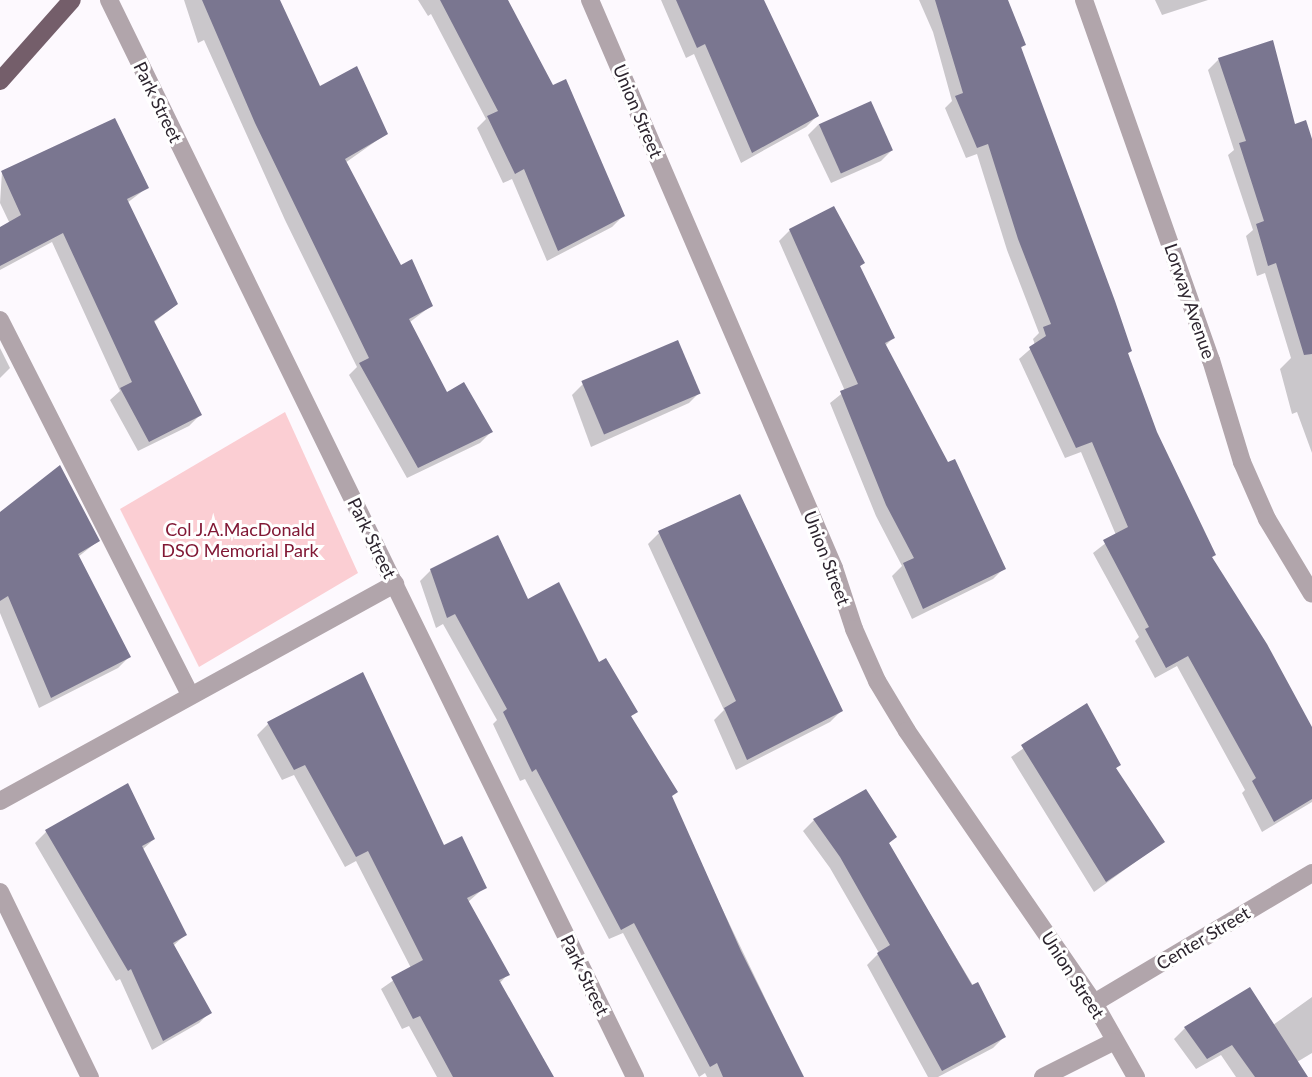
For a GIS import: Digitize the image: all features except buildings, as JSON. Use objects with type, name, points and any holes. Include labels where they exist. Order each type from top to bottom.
[{"type":"main road","points":[[0,81],[72,0]]},
{"type":"street","name":"Park Street","points":[[109,0],[635,1077]]},
{"type":"street","name":"Union Street","points":[[590,0],[834,568],[854,629],[877,681],[907,731],[1095,1003],[1113,1042],[1136,1077]]},
{"type":"street","name":"Lorway Avenue","points":[[1084,0],[1211,360],[1242,462],[1268,519],[1312,594]]},
{"type":"street","points":[[0,320],[190,694]]},
{"type":"street","points":[[0,801],[190,694],[395,584]]},
{"type":"street","name":"Center Street","points":[[1095,1003],[1312,873]]},
{"type":"street","points":[[0,892],[90,1077]]},
{"type":"street","points":[[1043,1077],[1113,1042]]},
{"type":"green space","name":"Col J.A.MacDonald DSO Memorial Park","points":[[285,412],[358,573],[199,667],[120,509]]}]
